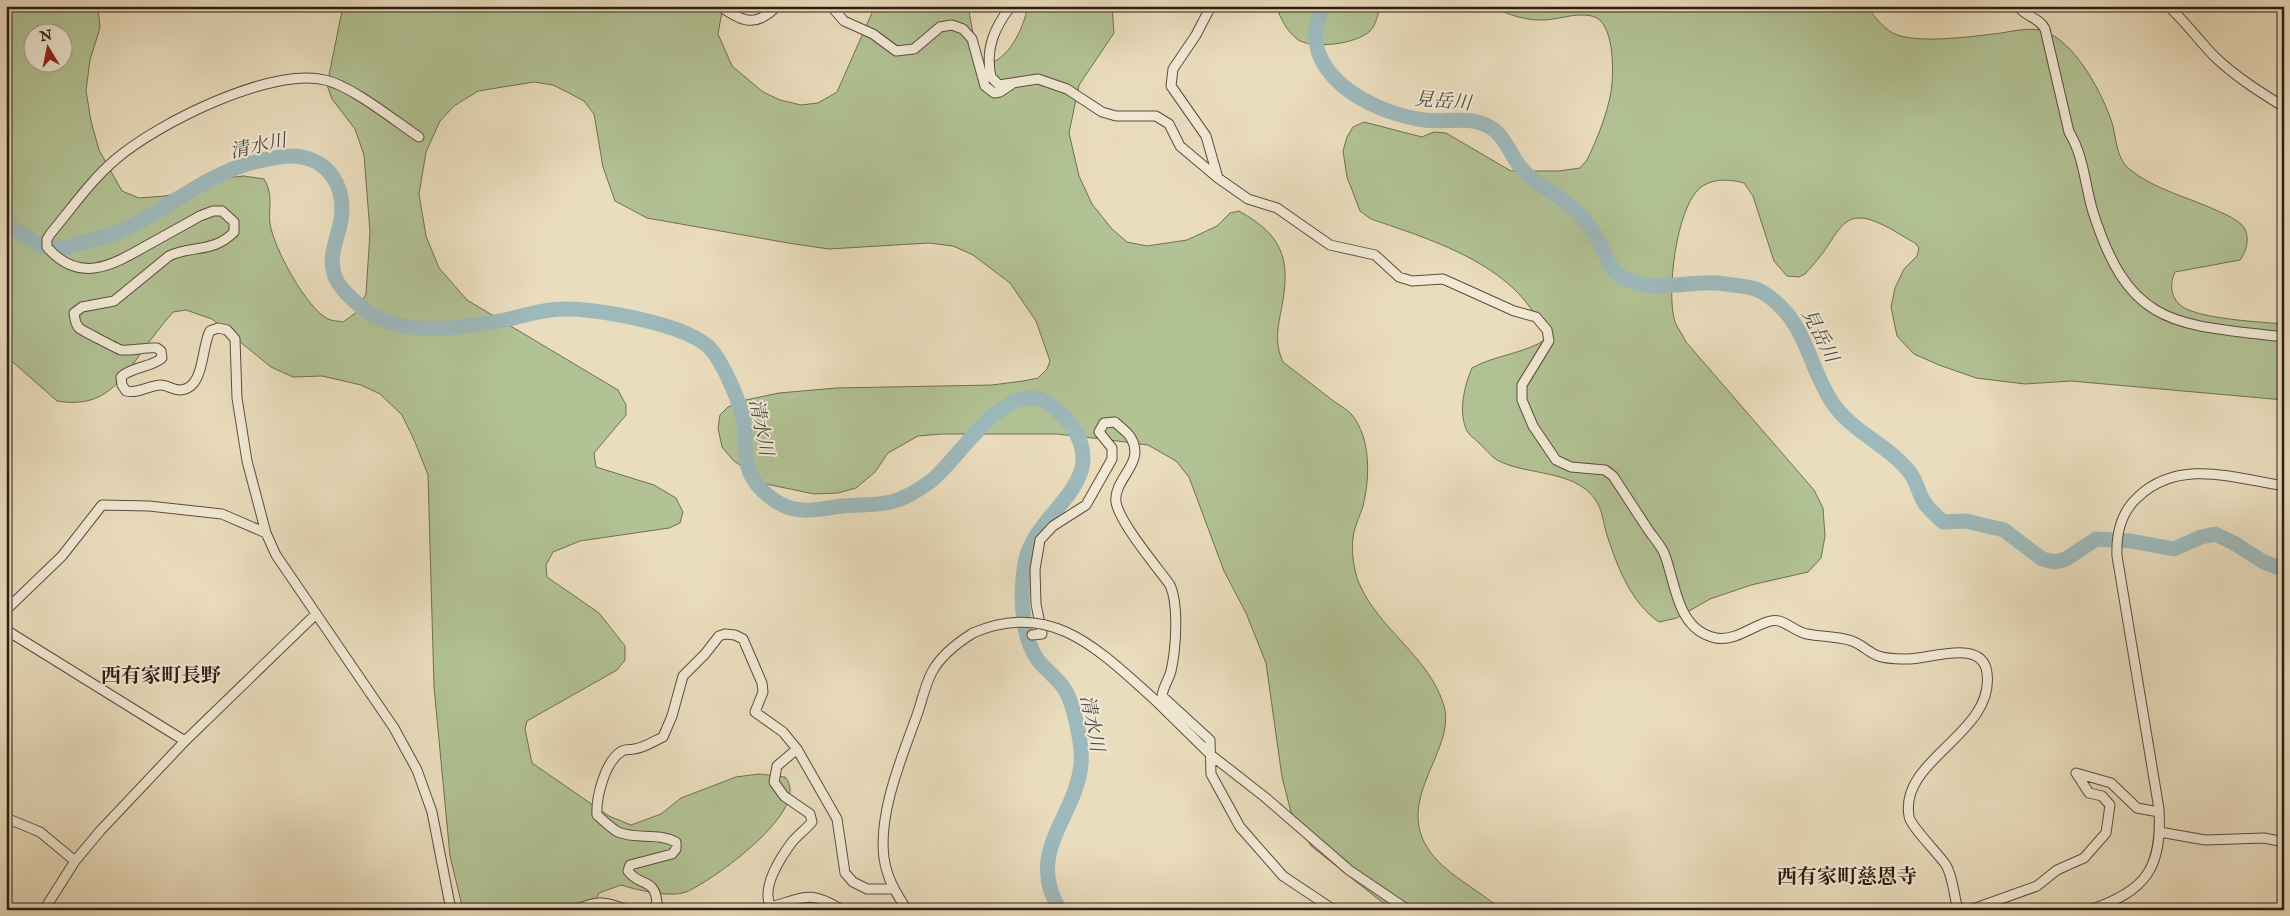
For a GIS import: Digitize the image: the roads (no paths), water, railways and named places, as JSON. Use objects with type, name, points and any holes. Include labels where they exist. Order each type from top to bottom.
[{"type":"street","points":[[720,6],[737,18],[756,21],[769,14],[777,6]]},
{"type":"street","points":[[831,6],[844,21],[873,34],[896,51],[914,49],[940,27],[952,25],[964,29],[972,39],[985,86],[994,93],[1000,92],[1015,82]]},
{"type":"street","points":[[1011,6],[993,34],[988,62],[991,77],[999,85],[1038,79],[1067,89],[1102,112],[1156,116],[1169,124],[1180,146],[1218,178],[1248,199],[1277,208],[1330,245],[1374,255],[1399,277],[1412,281],[1443,279],[1514,311],[1536,317],[1547,330],[1550,340],[1522,385],[1522,400],[1533,426],[1556,460],[1572,467],[1606,470],[1613,476],[1664,553],[1676,597],[1687,617],[1700,630],[1716,638],[1738,637],[1765,623],[1779,621],[1805,634],[1836,636],[1855,642],[1877,656],[1891,659],[1970,653],[1982,660],[1987,672],[1985,695],[1976,717],[1921,774],[1914,785],[1908,807],[1909,818],[1934,847],[1948,868],[1958,910]]},
{"type":"street","points":[[1211,6],[1196,35],[1173,69],[1171,86],[1206,136],[1218,178]]},
{"type":"street","points":[[2018,6],[2024,14],[2042,23],[2045,29],[2069,132],[2077,145],[2093,211],[2109,253],[2129,288],[2141,302],[2158,313],[2176,320],[2201,327],[2284,337]]},
{"type":"street","points":[[2168,6],[2182,18],[2214,56],[2240,79],[2284,107]]},
{"type":"street","points":[[419,137],[346,89],[328,81],[313,78],[282,81],[218,100],[188,112],[117,158],[105,169],[47,238],[47,248],[65,264],[82,269],[98,268],[116,263],[200,216],[213,211],[222,211],[230,216],[234,222],[234,232],[216,246],[178,252],[168,256],[114,301],[82,308],[74,313],[76,324],[80,330],[98,337],[114,348],[122,350],[157,348],[161,351],[162,358],[155,364],[128,371],[121,377],[122,385],[126,391],[134,393],[161,385],[178,390],[187,389],[195,383],[210,331],[218,328],[227,330],[235,339],[237,398],[247,461],[266,533],[276,555],[394,728],[417,770],[432,812],[451,910]]},
{"type":"street","points":[[1032,635],[1042,634],[1036,604],[1035,569],[1040,540],[1053,526],[1086,505],[1112,459],[1112,448],[1099,432],[1104,423],[1115,422],[1131,438],[1135,448],[1134,461],[1117,491],[1116,501],[1120,515],[1170,585],[1175,595],[1173,658],[1171,673],[1162,696],[1210,740],[1211,774],[1240,827],[1283,876],[1334,910]]},
{"type":"street","points":[[2090,910],[2121,897],[2136,887],[2148,874],[2156,860],[2160,832],[2159,812],[2117,556],[2118,532],[2134,500],[2148,487],[2168,477],[2194,472],[2284,486]]},
{"type":"street","points":[[6,610],[62,556],[102,505],[149,506],[222,514],[266,533]]},
{"type":"street","points":[[44,910],[75,861],[100,831],[185,741],[316,614]]},
{"type":"street","points":[[907,910],[894,890],[887,874],[883,840],[885,819],[902,756],[932,671],[957,643],[973,633],[987,627],[1020,622],[1053,626],[1068,631],[1100,651],[1154,698],[1211,756],[1266,798],[1349,870],[1408,910]]},
{"type":"street","points":[[6,630],[185,741]]},
{"type":"street","points":[[651,910],[657,903],[656,892],[649,884],[631,876],[628,871],[630,865],[672,854],[676,850],[676,842],[665,836],[630,835],[617,832],[597,815],[596,802],[604,775],[623,750],[635,749],[663,737],[683,676],[706,654],[719,636],[735,635],[743,639],[762,683],[763,692],[755,712],[783,732],[797,750],[838,819],[845,873],[853,882],[867,889],[894,890]]},
{"type":"street","points":[[797,750],[777,766],[774,782],[784,796],[810,814],[812,822],[793,841],[774,873],[766,894],[768,902],[771,907],[810,896],[822,898],[842,910]]},
{"type":"street","points":[[1970,910],[2038,886],[2057,870],[2084,858],[2106,833],[2110,805],[2102,796],[2090,793],[2076,773],[2111,783],[2137,808],[2159,812]]},
{"type":"street","points":[[6,818],[40,832],[75,861]]},
{"type":"street","points":[[2160,832],[2213,840],[2264,838],[2284,842]]},
{"type":"street","points":[[576,910],[588,904],[607,902],[627,910]]},
{"type":"waterway","name":"見岳川","points":[[1323,6],[1316,29],[1318,50],[1327,69],[1342,85],[1360,98],[1403,116],[1433,121],[1474,121],[1490,127],[1504,141],[1518,164],[1529,176],[1562,199],[1587,223],[1609,264],[1616,273],[1625,279],[1636,283],[1658,286],[1711,283],[1734,285],[1764,293],[1779,305],[1799,332],[1825,390],[1834,405],[1852,424],[1902,464],[1913,477],[1926,505],[1943,522],[1966,521],[2004,530],[2042,559],[2055,562],[2066,559],[2096,539],[2131,541],[2174,549],[2201,537],[2215,534],[2234,543],[2262,561],[2284,570]]},
{"type":"waterway","name":"清水川","points":[[6,223],[42,245],[52,248],[66,247],[133,226],[200,185],[232,169],[250,163],[287,156],[296,156],[314,161],[327,170],[340,191],[342,216],[332,257],[334,274],[343,289],[365,310],[380,319],[414,328],[452,328],[505,320],[547,310],[575,309],[635,318],[688,334],[709,347],[731,384],[740,406],[745,431],[747,462],[754,480],[772,499],[795,509],[812,510],[899,500],[931,481],[978,430],[1006,406],[1019,400],[1033,398],[1049,404],[1071,425],[1081,445],[1083,463],[1078,480],[1043,525],[1033,542],[1026,559],[1022,595],[1022,607],[1029,644],[1041,664],[1062,685],[1075,715],[1081,747],[1081,764],[1077,783],[1055,836],[1047,870],[1050,889],[1060,910]]},
{"type":"district","name":"西有家町長野","points":[[161,675]]},
{"type":"district","name":"西有家町慈恩寺","points":[[1847,876]]}]
